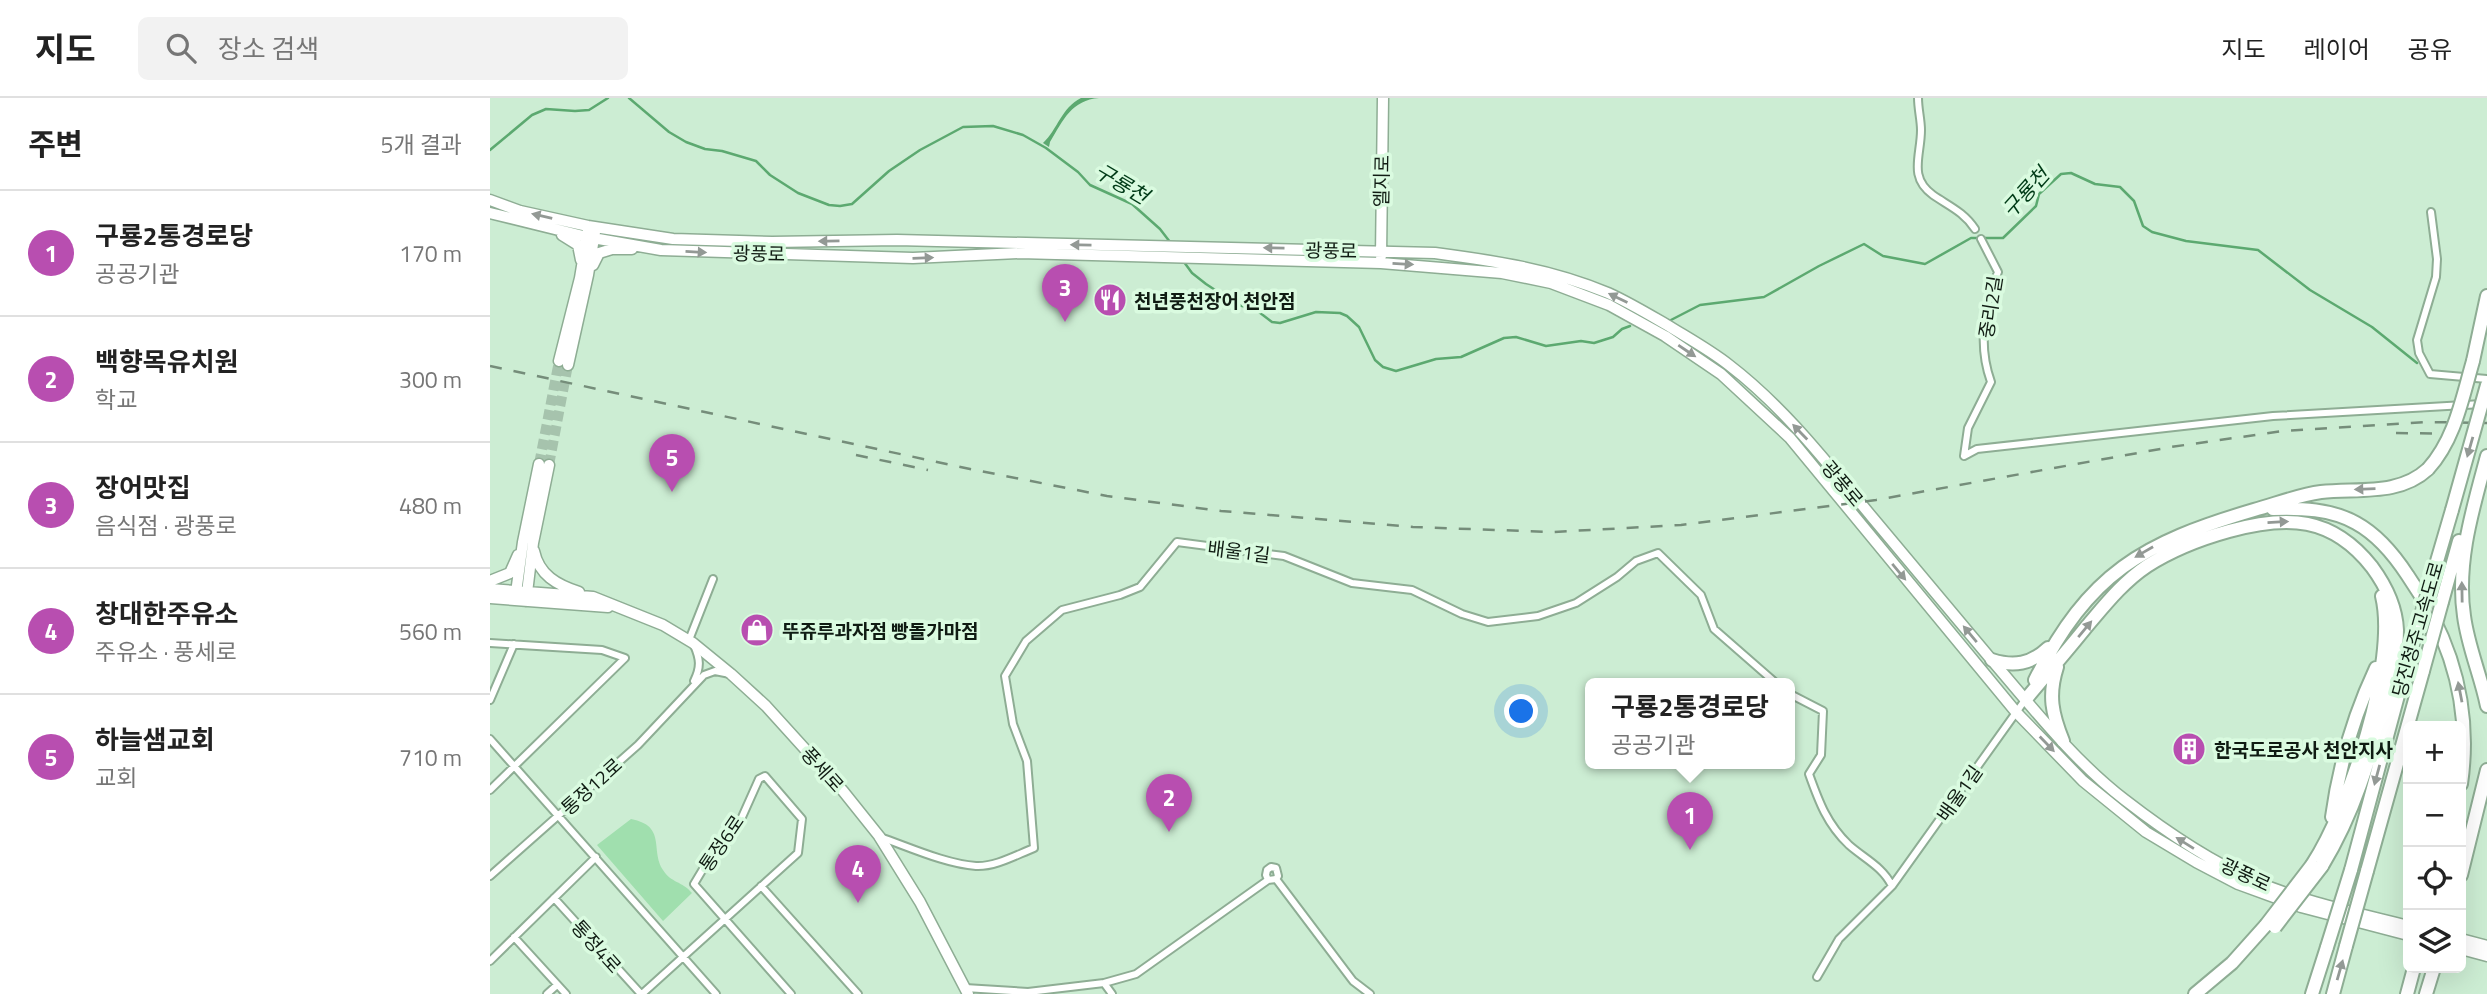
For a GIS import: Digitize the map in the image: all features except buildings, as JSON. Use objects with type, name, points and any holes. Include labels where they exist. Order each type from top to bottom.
[{"type":"highway","points":[[2026,699],[2062,633],[2084,601],[2110,576],[2138,555],[2187,533],[2299,496],[2392,488],[2413,481],[2428,469],[2450,436],[2484,320],[2487,296]]},
{"type":"highway","name":"당진청주고속도로","points":[[2312,994],[2351,870],[2407,662],[2487,384]]},
{"type":"highway","name":"당진청주고속도로","points":[[2333,994],[2487,443]]},
{"type":"highway","points":[[2487,456],[2470,511],[2463,561],[2465,625],[2487,706]]},
{"type":"highway","points":[[2253,510],[2295,508],[2343,517],[2368,531],[2402,566],[2433,614],[2451,656],[2464,721]]},
{"type":"highway","points":[[2026,699],[2129,579],[2164,556],[2214,535],[2267,522],[2304,523],[2338,535],[2348,542],[2368,563],[2385,587],[2397,629],[2395,650],[2359,791],[2347,821],[2317,866],[2270,926],[2195,994]]},
{"type":"highway","points":[[2317,866],[2354,776],[2372,713],[2383,655],[2385,609],[2378,584],[2368,563]]},
{"type":"highway","points":[[1992,660],[2008,664],[2028,662],[2046,650],[2062,633]]},
{"type":"highway","points":[[2060,659],[2050,699],[2063,741]]},
{"type":"highway","points":[[2466,854],[2487,770]]},
{"type":"highway","points":[[2407,994],[2416,973]]},
{"type":"highway","points":[[2413,994],[2417,973]]},
{"type":"highway","points":[[2426,994],[2433,973]]},
{"type":"main road","name":"엘지로","points":[[1381,263],[1382,98]]},
{"type":"main road","name":"광풍로","points":[[490,200],[591,232],[661,250],[913,258],[1020,253],[1381,263],[1503,272],[1551,283],[1609,305],[1665,336],[1721,374],[1790,438],[2016,712],[2083,781],[2146,832],[2238,884],[2301,907],[2403,934]]},
{"type":"main road","name":"광풍로","points":[[490,213],[532,225],[673,239],[760,242],[897,240],[1435,253],[1507,262],[1608,293],[1701,346],[1729,365],[1763,394],[1804,436],[2063,741],[2122,798],[2210,858],[2255,881],[2403,925]]},
{"type":"main road","points":[[532,225],[567,236],[578,245],[584,277]]},
{"type":"main road","points":[[564,363],[584,277],[591,232]]},
{"type":"main road","points":[[584,277],[599,253],[619,249],[661,250]]},
{"type":"main road","points":[[515,595],[544,465]]},
{"type":"main road","points":[[490,581],[510,572],[528,542]]},
{"type":"main road","points":[[527,596],[528,542]]},
{"type":"main road","points":[[528,542],[549,579],[565,588],[593,597]]},
{"type":"main road","name":"풍세로","points":[[490,589],[515,595],[615,607]]},
{"type":"main road","name":"풍세로","points":[[490,598],[515,595]]},
{"type":"main road","name":"풍세로","points":[[527,596],[593,597],[663,625],[691,642],[732,674],[766,706],[835,781],[878,836],[920,902],[964,992]]},
{"type":"main road","points":[[2466,941],[2487,946]]},
{"type":"main road","points":[[2466,950],[2487,956]]},
{"type":"street","points":[[1918,98],[1921,131],[1916,166],[1921,183],[1932,194],[1956,208],[1975,229]]},
{"type":"street","points":[[2431,212],[2437,259],[2436,277],[2417,340],[2419,353],[2430,374],[2487,379]]},
{"type":"street","name":"중리2길","points":[[1982,239],[1998,272],[1990,291],[1983,345],[1991,382],[1968,428],[1964,456],[1977,449],[2273,416],[2487,404]]},
{"type":"street","name":"배울1길","points":[[878,836],[942,858],[977,866],[1000,862],[1034,848],[1027,761],[1013,724],[1005,676],[1026,641],[1062,610],[1140,587],[1177,542],[1284,556],[1352,583],[1412,590],[1462,614],[1488,622],[1538,616],[1576,603],[1617,578],[1636,561],[1658,553],[1701,595],[1714,629],[1770,678]]},
{"type":"street","points":[[688,692],[700,668],[700,658],[691,642],[712,579]]},
{"type":"street","points":[[490,643],[602,650],[625,658],[490,790]]},
{"type":"street","points":[[490,700],[514,644]]},
{"type":"street","points":[[688,692],[704,674],[715,671],[732,674]]},
{"type":"street","name":"통정12로","points":[[490,876],[638,745],[688,692]]},
{"type":"street","points":[[1795,696],[1823,710],[1821,755],[1809,774],[1822,813],[1848,843],[1886,874],[1892,886]]},
{"type":"street","name":"배울1길","points":[[1817,977],[1839,939],[1892,886],[2026,699]]},
{"type":"street","points":[[490,739],[716,994]]},
{"type":"street","name":"통정6로","points":[[683,957],[724,920],[761,886],[798,853],[802,819],[765,776],[759,779],[738,826],[706,864],[694,884],[724,920],[791,994]]},
{"type":"street","points":[[490,961],[596,857]]},
{"type":"street","points":[[964,992],[1028,992],[1104,983],[1136,974],[1272,880],[1353,981],[1370,994]]},
{"type":"street","points":[[761,886],[858,994]]},
{"type":"street","name":"통정4로","points":[[554,898],[641,994],[683,957]]},
{"type":"street","points":[[514,937],[566,994]]},
{"type":"street","points":[[1104,983],[1112,994]]},
{"type":"street","points":[[547,994],[557,985]]},
{"type":"shaded area","points":[[1081,98],[1099,98],[1075,107],[1059,126],[1049,147],[1043,143],[1069,107]]},
{"type":"shaded area","points":[[631,819],[642,822],[654,833],[663,870],[692,893],[663,921],[597,845]]},
{"type":"waterway","name":"구룡천","points":[[490,150],[532,115],[546,109],[589,110],[608,98]]},
{"type":"waterway","name":"구룡천","points":[[629,98],[669,132],[686,142],[756,161],[770,175],[798,193],[829,205],[840,206],[852,204],[889,171],[920,150],[963,127],[993,126],[1023,135],[1046,148],[1078,172],[1090,185],[1132,204],[1160,229],[1170,242]]},
{"type":"waterway","name":"구룡천","points":[[1669,321],[1700,305],[1764,297],[1864,244],[1883,256],[1925,264],[1971,238],[2003,238],[2036,206],[2039,194],[2061,174],[2071,173],[2095,184],[2120,187],[2134,201],[2143,226],[2152,232],[2186,241],[2258,250],[2310,290],[2372,327],[2417,363]]},
{"type":"waterway","name":"구룡천","points":[[1184,262],[1192,273],[1206,284],[1238,305],[1255,309],[1272,322],[1280,323],[1316,312],[1347,316],[1359,327],[1375,360],[1383,367],[1396,371],[1436,359],[1461,357],[1504,338],[1516,337],[1546,346],[1581,341],[1594,343],[1613,337],[1630,326]]},
{"type":"tunnel","points":[[539,464],[559,361]]},
{"type":"tunnel","points":[[549,465],[568,365]]},
{"type":"railway","points":[[490,366],[1107,496],[1221,511],[1413,527],[1553,532],[1681,525],[1876,500],[2171,447],[2283,431],[2425,422],[2487,423]]},
{"type":"railway","points":[[2396,433],[2487,434]]},
{"type":"railway","points":[[856,455],[928,470]]},
{"type":"place","name":"천년풍천장어 천안점","points":[[1110,300]]},
{"type":"place","name":"장어맛집","points":[[1065,322]]},
{"type":"place","name":"하늘샘교회","points":[[672,492]]},
{"type":"place","name":"뚜쥬루과자점 빵돌가마점","points":[[757,630]]},
{"type":"place","name":"한국도로공사 천안지사","points":[[2189,749]]},
{"type":"place","name":"백향목유치원","points":[[1169,832]]},
{"type":"place","name":"구룡2통경로당","points":[[1690,850]]},
{"type":"place","name":"창대한주유소","points":[[858,903]]}]
